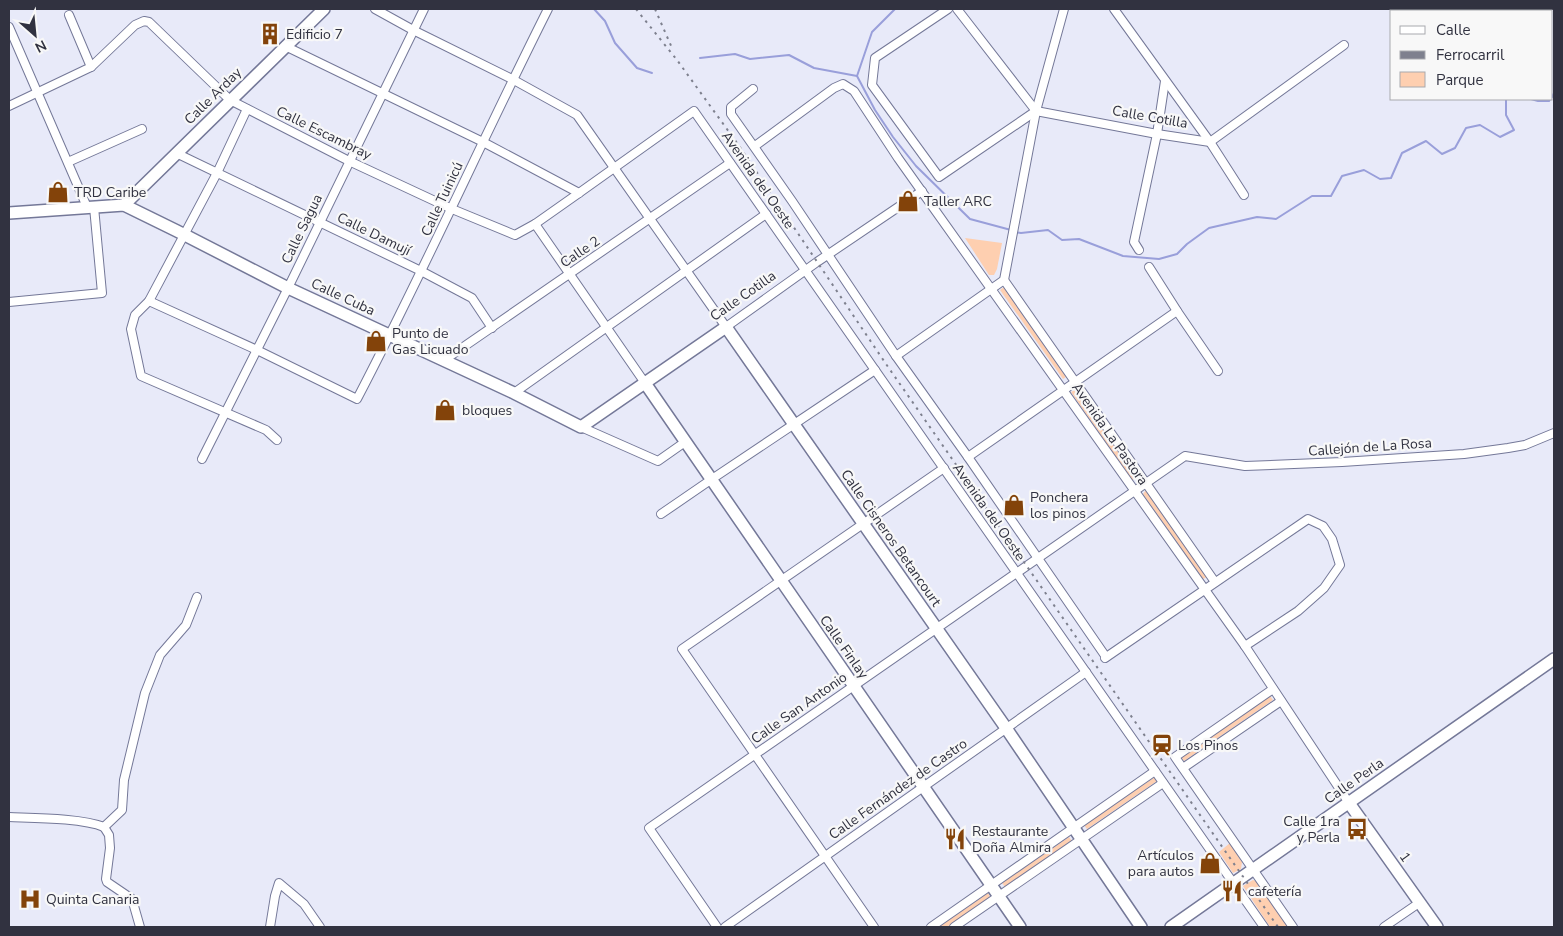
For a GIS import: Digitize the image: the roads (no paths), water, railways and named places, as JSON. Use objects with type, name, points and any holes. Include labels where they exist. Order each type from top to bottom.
[{"type":"street","name":"Calle Arday","points":[[124,205],[324,9]]},
{"type":"street","name":"Calle Cisneros Betancourt","points":[[375,9],[577,114],[1006,728],[1141,927]]},
{"type":"street","name":"Calle Sagua","points":[[202,459],[424,9]]},
{"type":"street","name":"Calle Tuinicú","points":[[257,350],[357,399],[390,336],[452,209],[512,79],[548,9]]},
{"type":"street","points":[[948,9],[875,58],[872,85],[939,177],[1036,111]]},
{"type":"street","points":[[957,9],[1036,111]]},
{"type":"street","points":[[896,356],[1004,280],[1036,111],[1064,9]]},
{"type":"street","points":[[1114,9],[1210,142],[1244,194]]},
{"type":"street","points":[[9,106],[91,67],[69,15]]},
{"type":"street","name":"Calle Escambray","points":[[91,67],[135,25],[144,21],[149,22],[230,100],[247,109],[349,161],[452,209],[514,235],[534,224]]},
{"type":"street","points":[[9,26],[68,162],[91,207],[102,293],[9,302]]},
{"type":"street","points":[[1210,142],[1344,44]]},
{"type":"street","points":[[285,46],[383,92],[579,193]]},
{"type":"street","points":[[1139,250],[1134,242],[1157,134],[1165,80]]},
{"type":"street","name":"Avenida La Pastora","points":[[754,146],[834,88],[843,84],[854,91],[991,289],[1245,646],[1349,803]]},
{"type":"street","name":"Avenida del Oeste","points":[[753,89],[735,102],[731,107],[731,114],[1106,658],[1204,589]]},
{"type":"street","points":[[247,109],[217,173],[149,301],[135,315],[131,329],[141,376],[266,430],[277,440]]},
{"type":"street","name":"Avenida del Oeste","points":[[615,168],[694,111],[1264,927]]},
{"type":"street","name":"Calle Cotilla","points":[[1036,111],[1210,142]]},
{"type":"street","points":[[68,162],[142,130]]},
{"type":"street","name":"Calle Damují","points":[[176,153],[319,221],[472,298],[492,328]]},
{"type":"street","name":"Calle 2","points":[[443,361],[730,163]]},
{"type":"street","points":[[615,168],[534,224],[645,383]]},
{"type":"street","name":"Calle Cotilla","points":[[581,427],[726,327],[827,254],[922,191]]},
{"type":"street","points":[[9,213],[124,205]]},
{"type":"street","name":"Calle Cuba","points":[[124,205],[288,288],[514,393],[581,427],[658,461],[685,442]]},
{"type":"street","points":[[514,393],[766,214]]},
{"type":"street","points":[[1149,267],[1218,371]]},
{"type":"street","name":"Avenida La Pastora","points":[[1004,280],[1215,582]]},
{"type":"street","points":[[149,301],[257,350]]},
{"type":"street","points":[[968,457],[1177,311]]},
{"type":"street","points":[[661,514],[792,424],[875,370]]},
{"type":"street","name":"Calle Finlay","points":[[645,383],[1020,927]]},
{"type":"street","name":"Callejón de La Rosa","points":[[1186,456],[1245,466],[1342,462],[1472,453],[1525,446],[1554,434]]},
{"type":"street","name":"Calle San Antonio","points":[[717,927],[649,828],[1186,456]]},
{"type":"street","points":[[874,927],[682,650],[944,468]]},
{"type":"street","points":[[1204,589],[1308,519],[1323,526],[1332,539],[1340,565],[1324,588],[1305,605],[1245,646]]},
{"type":"street","points":[[104,828],[122,810],[124,780],[134,736],[145,693],[160,655],[186,626],[197,597]]},
{"type":"street","name":"Calle Perla","points":[[1171,927],[1554,659]]},
{"type":"street","name":"Calle Fernández de Castro","points":[[725,927],[1086,672]]},
{"type":"street","points":[[1274,689],[1175,757],[1293,927]]},
{"type":"street","points":[[1182,768],[1281,701]]},
{"type":"street","points":[[931,927],[1155,771]]},
{"type":"street","points":[[954,927],[1163,782]]},
{"type":"street","name":"1","points":[[1349,803],[1437,927]]},
{"type":"street","points":[[9,817],[70,821],[94,824],[104,828],[109,835],[110,848],[107,882],[132,899],[140,927]]},
{"type":"street","points":[[270,927],[274,896],[279,883],[304,904],[320,927]]},
{"type":"street","points":[[1384,927],[1419,903]]},
{"type":"waterway","points":[[594,9],[605,21],[615,43],[637,68],[652,73]]},
{"type":"waterway","points":[[895,9],[872,32],[857,76],[875,110],[916,166],[970,219],[1011,230]]},
{"type":"waterway","points":[[700,58],[735,54],[750,59],[789,55],[814,68],[857,76]]},
{"type":"waterway","points":[[1015,232],[1048,230],[1062,240],[1079,239],[1123,256],[1159,259],[1177,254],[1209,228],[1257,217],[1276,219],[1312,196],[1331,196],[1342,176],[1364,170],[1380,179],[1391,178],[1402,153],[1426,141],[1442,154],[1455,148],[1466,128],[1480,125],[1500,137],[1514,130],[1506,115],[1506,100]]},
{"type":"waterway","points":[[1534,100],[1550,100]]},
{"type":"railway","points":[[636,9],[677,60],[737,143],[886,364],[1278,927]]},
{"type":"railway","points":[[655,9],[672,48]]},
{"type":"place","name":"Edificio 7","points":[[270,34]]},
{"type":"place","name":"TRD Caribe","points":[[58,192]]},
{"type":"place","name":"Taller ARC","points":[[908,201]]},
{"type":"place","name":"Punto de Gas Licuado","points":[[376,341]]},
{"type":"place","name":"bloques","points":[[445,410]]},
{"type":"place","name":"Ponchera los pinos","points":[[1014,505]]},
{"type":"place","name":"Los Pinos","points":[[1162,745]]},
{"type":"place","name":"Calle 1ra y Perla","points":[[1357,829]]},
{"type":"place","name":"Restaurante Doña Almira","points":[[955,839]]},
{"type":"place","name":"Artículos para autos","points":[[1210,863]]},
{"type":"place","name":"cafetería","points":[[1232,891]]},
{"type":"place","name":"Quinta Canaria","points":[[30,899]]}]
